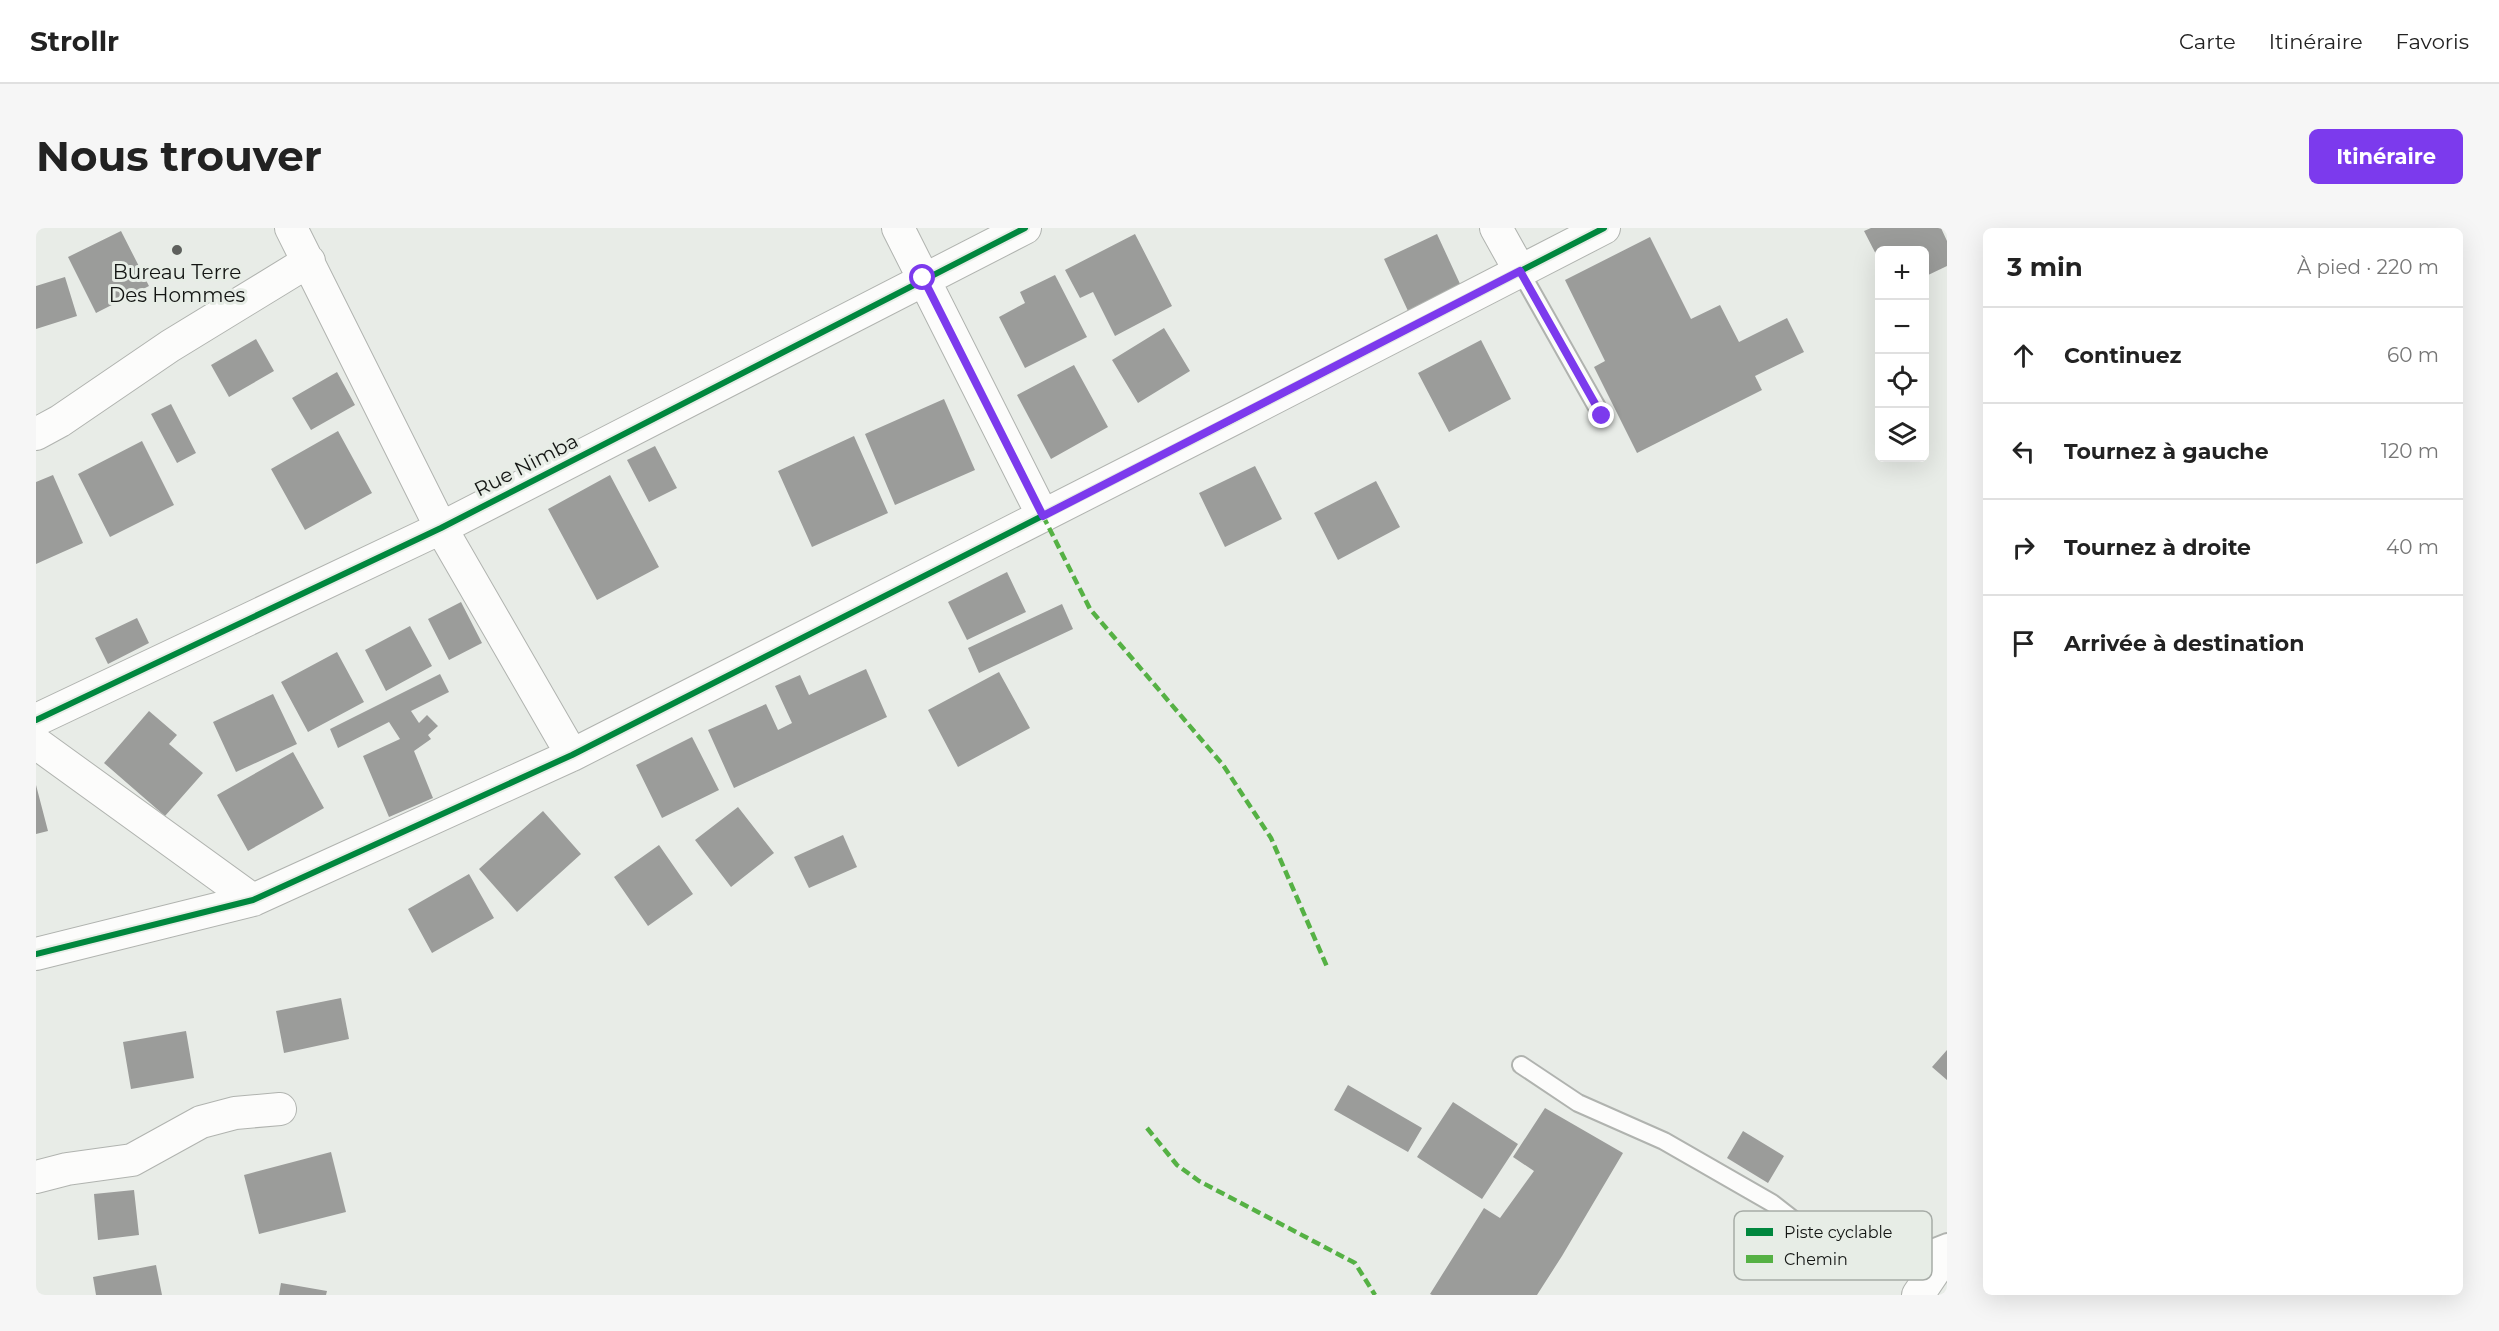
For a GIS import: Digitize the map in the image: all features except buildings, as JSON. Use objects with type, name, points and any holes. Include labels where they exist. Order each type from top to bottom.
[{"type":"street","points":[[291,228],[441,528],[572,755]]},
{"type":"street","points":[[898,228],[1043,516]]},
{"type":"street","name":"Rue Nimba","points":[[36,720],[441,528],[923,278],[1025,228]]},
{"type":"street","points":[[1496,228],[1520,271]]},
{"type":"street","points":[[36,954],[253,900],[572,755],[1604,228]]},
{"type":"street","points":[[36,434],[60,421],[170,346],[309,261]]},
{"type":"street","points":[[36,743],[253,900]]},
{"type":"street","points":[[36,1177],[67,1169],[132,1160],[201,1122],[235,1113],[280,1109]]},
{"type":"street","points":[[1932,1274],[1947,1252]]},
{"type":"street","points":[[1918,1295],[1928,1280]]},
{"type":"lane","points":[[1520,271],[1602,416]]},
{"type":"lane","points":[[1521,1065],[1578,1103],[1664,1141],[1782,1211]]},
{"type":"lane","points":[[1932,1248],[1947,1242]]},
{"type":"marked path","points":[[1043,516],[1090,609],[1223,765],[1271,838],[1328,969]]},
{"type":"marked path","points":[[1147,1128],[1177,1165],[1199,1181],[1355,1263],[1375,1295]]},
{"type":"cycle path","points":[[36,720],[441,528],[1025,228]]},
{"type":"cycle path","points":[[36,954],[253,900],[572,755],[1604,228]]},
{"type":"place","name":"Bureau Terre Des Hommes","points":[[177,250]]},
{"type":"route","points":[[923,278],[1043,516],[1520,271],[1602,416]]}]
